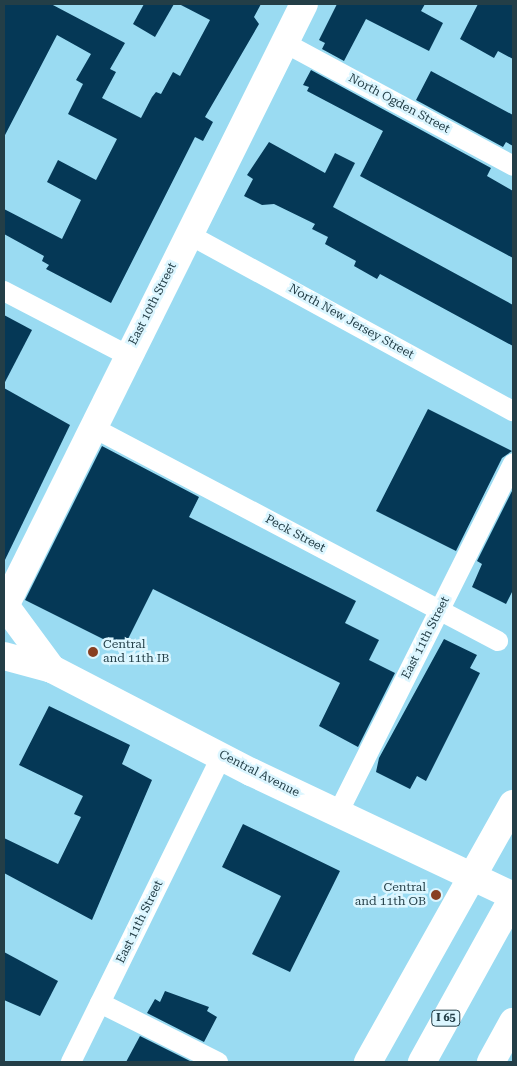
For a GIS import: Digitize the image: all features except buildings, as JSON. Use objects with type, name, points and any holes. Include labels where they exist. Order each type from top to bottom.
[{"type":"main road","name":"East 10th Street","points":[[4,605],[127,355],[304,4]]},
{"type":"main road","points":[[4,605],[52,669]]},
{"type":"main road","points":[[4,636],[52,669]]},
{"type":"main road","name":"Central Avenue","points":[[4,656],[52,669],[222,755],[513,897]]},
{"type":"main road","points":[[368,1062],[511,808]]},
{"type":"main road","name":"I 65","points":[[422,1062],[513,897]]},
{"type":"main road","points":[[491,1062],[513,1022]]},
{"type":"street","name":"North Ogden Street","points":[[285,42],[513,166]]},
{"type":"street","name":"North New Jersey Street","points":[[188,234],[513,411]]},
{"type":"street","points":[[4,291],[127,355]]},
{"type":"street","name":"Peck Street","points":[[92,427],[498,641]]},
{"type":"street","name":"East 11th Street","points":[[338,812],[513,463]]},
{"type":"street","name":"East 11th Street","points":[[71,1062],[222,755]]},
{"type":"street","points":[[100,1003],[218,1062]]},
{"type":"place","name":"Central and 11th IB","points":[[93,652]]},
{"type":"place","name":"Central and 11th OB","points":[[436,895]]}]
